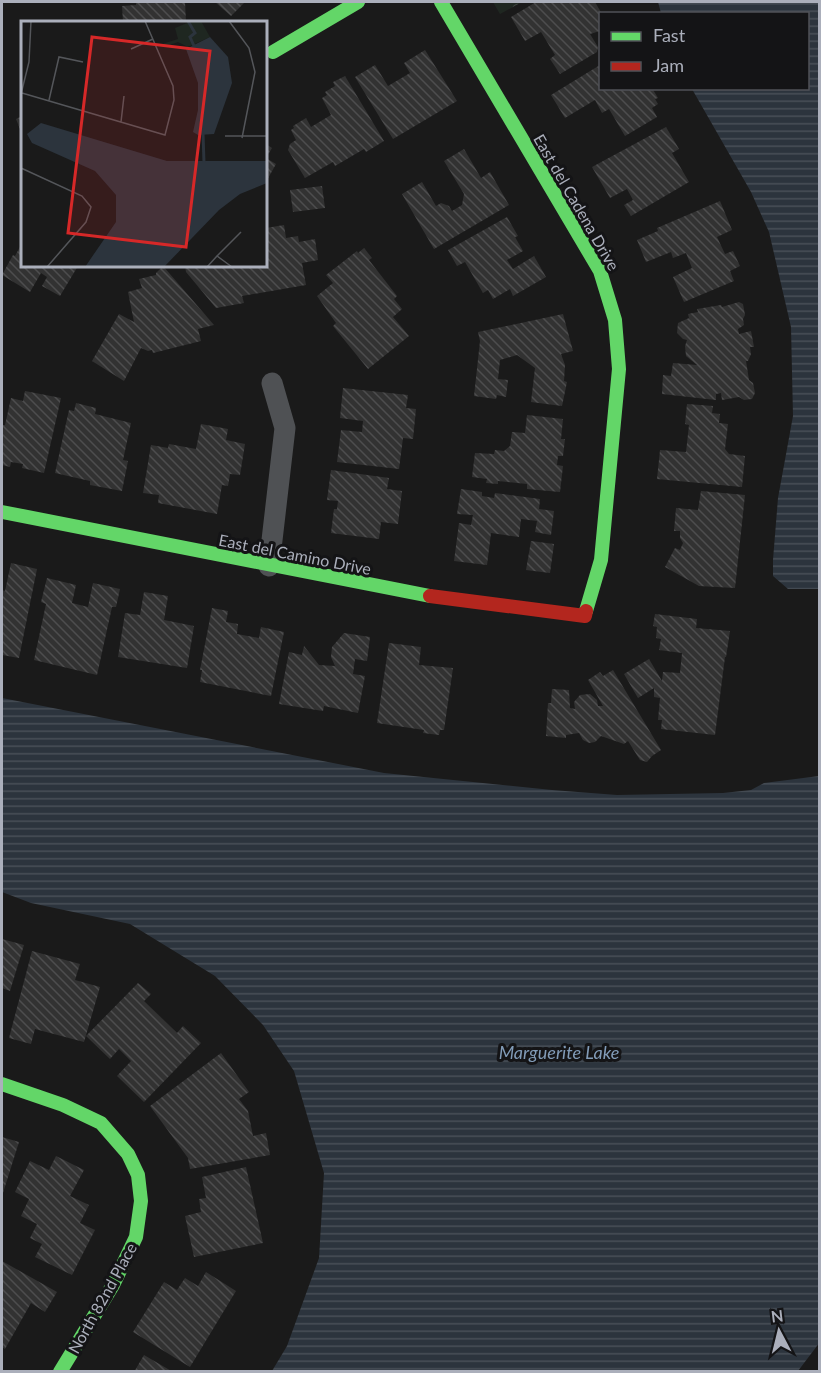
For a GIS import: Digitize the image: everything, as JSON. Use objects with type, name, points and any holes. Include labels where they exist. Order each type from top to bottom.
[{"type":"street","points":[[273,52],[358,2]]},
{"type":"street","name":"East del Cadena Drive","points":[[441,2],[600,271],[615,320],[619,369],[601,560],[585,616]]},
{"type":"street","points":[[269,566],[285,428],[272,383]]},
{"type":"street","name":"East del Camino Drive","points":[[2,512],[421,595],[585,616]]},
{"type":"street","name":"North 82nd Place","points":[[2,1084],[63,1105],[101,1123],[128,1154],[138,1174],[141,1201],[136,1237],[112,1285],[60,1371]]},
{"type":"green space","points":[[493,2],[522,2],[500,14]]},
{"type":"water","points":[[658,2],[819,2],[819,589],[788,589],[773,576],[778,498],[793,416],[791,327],[769,232],[751,192],[693,90],[809,90],[809,12],[661,12]]},
{"type":"water","name":"Marguerite Lake","points":[[2,698],[384,773],[552,790],[617,795],[723,793],[751,790],[764,783],[819,776],[820,1342],[798,1371],[272,1371],[287,1346],[319,1258],[324,1173],[294,1071],[263,1025],[215,976],[130,924],[31,903],[2,892]]},
{"type":"building","points":[[136,2],[185,2],[186,21],[123,21],[122,6],[136,5]]},
{"type":"building","points":[[215,2],[245,2],[231,16]]},
{"type":"building","points":[[536,2],[595,2],[601,12],[599,12],[599,31],[590,34],[598,47],[597,52],[560,74],[550,59],[555,55],[541,32],[525,41],[511,17]]},
{"type":"building","points":[[425,50],[457,101],[393,139],[355,77],[375,65],[388,86],[410,73],[404,63]]},
{"type":"building","points":[[599,66],[599,90],[653,90],[658,98],[655,99],[658,104],[652,108],[657,117],[625,136],[609,109],[602,113],[595,100],[565,118],[551,95]]},
{"type":"building","points":[[345,76],[384,141],[366,152],[364,149],[335,166],[333,162],[305,178],[288,150],[290,144],[296,140],[291,130],[293,126],[306,118],[311,127],[331,115],[322,98],[327,95],[325,92],[335,86],[333,82]]},
{"type":"building","points":[[21,116],[21,132],[16,119]]},
{"type":"building","points":[[666,127],[679,149],[672,153],[689,182],[631,216],[624,205],[633,200],[627,189],[610,198],[592,167]]},
{"type":"building","points":[[267,145],[272,148],[267,156]]},
{"type":"building","points":[[464,149],[481,178],[490,172],[509,205],[434,249],[402,194],[422,182],[436,206],[441,203],[449,206],[452,211],[462,205],[464,194],[444,161]]},
{"type":"building","points":[[267,159],[276,164],[267,180]]},
{"type":"building","points":[[322,186],[325,208],[293,212],[290,190]]},
{"type":"building","points":[[720,201],[732,230],[717,237],[725,254],[733,251],[740,266],[730,271],[734,281],[684,302],[673,277],[692,268],[686,253],[673,258],[671,252],[646,262],[637,240],[658,231],[657,228]]},
{"type":"building","points":[[507,217],[518,236],[515,237],[523,251],[507,260],[513,269],[534,256],[546,277],[513,296],[510,289],[493,299],[488,290],[483,293],[465,262],[457,266],[448,250]]},
{"type":"building","points":[[284,225],[286,238],[298,236],[299,242],[315,239],[318,260],[302,263],[306,285],[242,296],[244,303],[216,308],[186,272],[185,267],[267,267],[267,228]]},
{"type":"building","points":[[21,245],[21,267],[77,267],[60,296],[42,286],[47,277],[41,273],[30,292],[2,275],[13,255],[15,256]]},
{"type":"building","points":[[364,248],[372,258],[369,260],[397,296],[394,299],[402,309],[393,317],[409,336],[368,369],[333,326],[336,323],[317,296],[333,283],[326,275]]},
{"type":"building","points":[[164,267],[214,325],[198,329],[201,341],[153,353],[152,350],[141,348],[124,381],[92,361],[119,314],[134,322],[128,292],[142,288],[139,279],[156,275]]},
{"type":"building","points":[[739,302],[743,304],[745,315],[744,325],[738,329],[739,334],[751,331],[754,347],[750,347],[751,354],[746,361],[749,380],[753,383],[755,393],[752,399],[744,400],[739,397],[722,400],[721,393],[716,394],[716,400],[662,394],[663,375],[671,376],[673,363],[697,365],[686,356],[687,340],[677,333],[678,323],[689,318],[688,314],[698,312],[697,309],[721,305],[722,307]]},
{"type":"building","points":[[563,314],[573,351],[561,354],[565,365],[564,381],[567,382],[562,406],[531,402],[535,368],[517,355],[500,360],[498,379],[508,380],[506,397],[497,395],[496,399],[474,396],[480,341],[478,332]]},
{"type":"building","points":[[343,388],[408,395],[406,408],[416,409],[413,439],[403,438],[399,469],[337,462],[341,430],[362,432],[363,421],[340,418]]},
{"type":"building","points":[[25,391],[61,398],[44,473],[22,468],[23,464],[11,462],[10,467],[2,465],[2,425],[5,425],[11,398],[23,401]]},
{"type":"building","points":[[76,403],[96,408],[95,414],[131,423],[123,460],[128,461],[122,491],[90,485],[90,481],[55,473],[69,410],[74,411]]},
{"type":"building","points":[[687,404],[713,406],[712,413],[720,414],[719,423],[728,424],[725,449],[729,454],[745,456],[742,487],[657,479],[660,450],[686,452],[689,425],[685,424]]},
{"type":"building","points":[[527,415],[563,419],[561,439],[565,439],[563,456],[558,456],[557,465],[563,466],[560,492],[527,489],[527,484],[498,481],[498,484],[486,483],[487,479],[472,477],[475,453],[494,454],[495,450],[504,451],[510,446],[512,432],[525,433]]},
{"type":"building","points":[[201,424],[228,429],[226,440],[245,444],[240,475],[230,474],[228,486],[222,485],[217,514],[158,503],[159,495],[143,493],[151,445],[168,448],[169,444],[196,449]]},
{"type":"building","points":[[331,470],[389,478],[387,489],[402,491],[398,524],[381,522],[379,539],[331,533],[334,509],[337,509],[338,501],[327,500]]},
{"type":"building","points":[[461,489],[482,492],[482,496],[494,498],[495,493],[540,499],[539,509],[554,511],[551,535],[535,532],[537,521],[521,519],[519,537],[491,533],[487,565],[454,561],[459,523],[471,525],[473,515],[457,514]]},
{"type":"building","points":[[701,491],[745,495],[735,588],[699,586],[665,567],[675,548],[680,550],[683,543],[680,531],[674,531],[676,508],[698,510]]},
{"type":"building","points":[[531,541],[554,544],[550,573],[526,570]]},
{"type":"building","points":[[11,563],[37,569],[19,658],[2,655],[2,590],[5,591]]},
{"type":"building","points":[[47,578],[76,585],[72,603],[88,607],[93,583],[120,589],[116,607],[112,607],[97,675],[34,660],[46,604],[41,602]]},
{"type":"building","points":[[144,592],[168,596],[164,620],[194,626],[187,668],[118,657],[125,613],[140,615]]},
{"type":"building","points":[[212,608],[228,611],[226,622],[238,624],[237,634],[259,638],[261,627],[284,632],[271,696],[200,682],[202,670],[200,670]]},
{"type":"building","points":[[655,614],[697,619],[696,628],[730,631],[715,735],[661,729],[662,720],[658,720],[660,698],[654,697],[654,688],[638,698],[624,674],[649,659],[662,681],[663,672],[680,673],[682,653],[659,650],[661,639],[656,638],[657,627],[653,626]]},
{"type":"building","points":[[344,633],[370,637],[367,661],[355,659],[353,674],[365,676],[358,713],[324,706],[323,711],[279,704],[289,652],[302,655],[304,646],[319,665],[335,666],[331,657],[332,647]]},
{"type":"building","points":[[389,643],[421,647],[419,665],[453,668],[444,730],[440,730],[439,735],[423,733],[424,730],[377,723]]},
{"type":"building","points":[[613,670],[661,750],[647,762],[640,760],[628,741],[624,744],[601,736],[595,742],[589,743],[583,740],[579,733],[566,735],[566,738],[546,736],[548,703],[551,703],[552,689],[569,690],[570,708],[575,709],[574,702],[580,695],[590,694],[597,700],[598,706],[603,706],[588,680],[600,672],[603,676]]},
{"type":"building","points":[[2,939],[24,945],[10,991],[2,988]]},
{"type":"building","points":[[32,951],[80,964],[75,980],[100,987],[84,1042],[35,1029],[31,1044],[9,1038]]},
{"type":"building","points":[[138,983],[151,994],[144,1001],[177,1033],[183,1026],[201,1043],[144,1102],[117,1076],[131,1061],[119,1049],[110,1059],[86,1036]]},
{"type":"building","points":[[221,1053],[249,1092],[239,1099],[248,1111],[253,1136],[266,1133],[270,1155],[190,1169],[188,1158],[150,1106]]},
{"type":"building","points":[[2,1137],[19,1142],[2,1196]]},
{"type":"building","points":[[56,1156],[84,1170],[70,1196],[89,1205],[80,1223],[95,1230],[72,1275],[35,1257],[42,1244],[30,1238],[37,1224],[21,1216],[29,1199],[15,1192],[30,1161],[49,1170]]},
{"type":"building","points":[[246,1167],[263,1243],[194,1257],[185,1216],[201,1212],[199,1199],[206,1198],[202,1177]]},
{"type":"building","points":[[2,1261],[57,1292],[45,1312],[31,1303],[5,1349],[2,1347]]},
{"type":"building","points":[[206,1272],[236,1291],[190,1367],[133,1332],[164,1282],[177,1290],[185,1278],[198,1286]]},
{"type":"building","points":[[144,1355],[173,1372],[134,1372]]},
{"type":"traffic: fast","points":[[273,52],[358,2]]},
{"type":"traffic: fast","points":[[441,2],[600,271],[615,320],[619,369],[601,560],[586,611]]},
{"type":"traffic: fast","points":[[2,512],[430,596]]},
{"type":"traffic: fast","points":[[2,1084],[63,1105],[101,1123],[128,1154],[138,1175],[141,1201],[136,1237],[113,1285],[60,1372]]},
{"type":"traffic: jam","points":[[430,596],[585,616],[586,611]]}]
